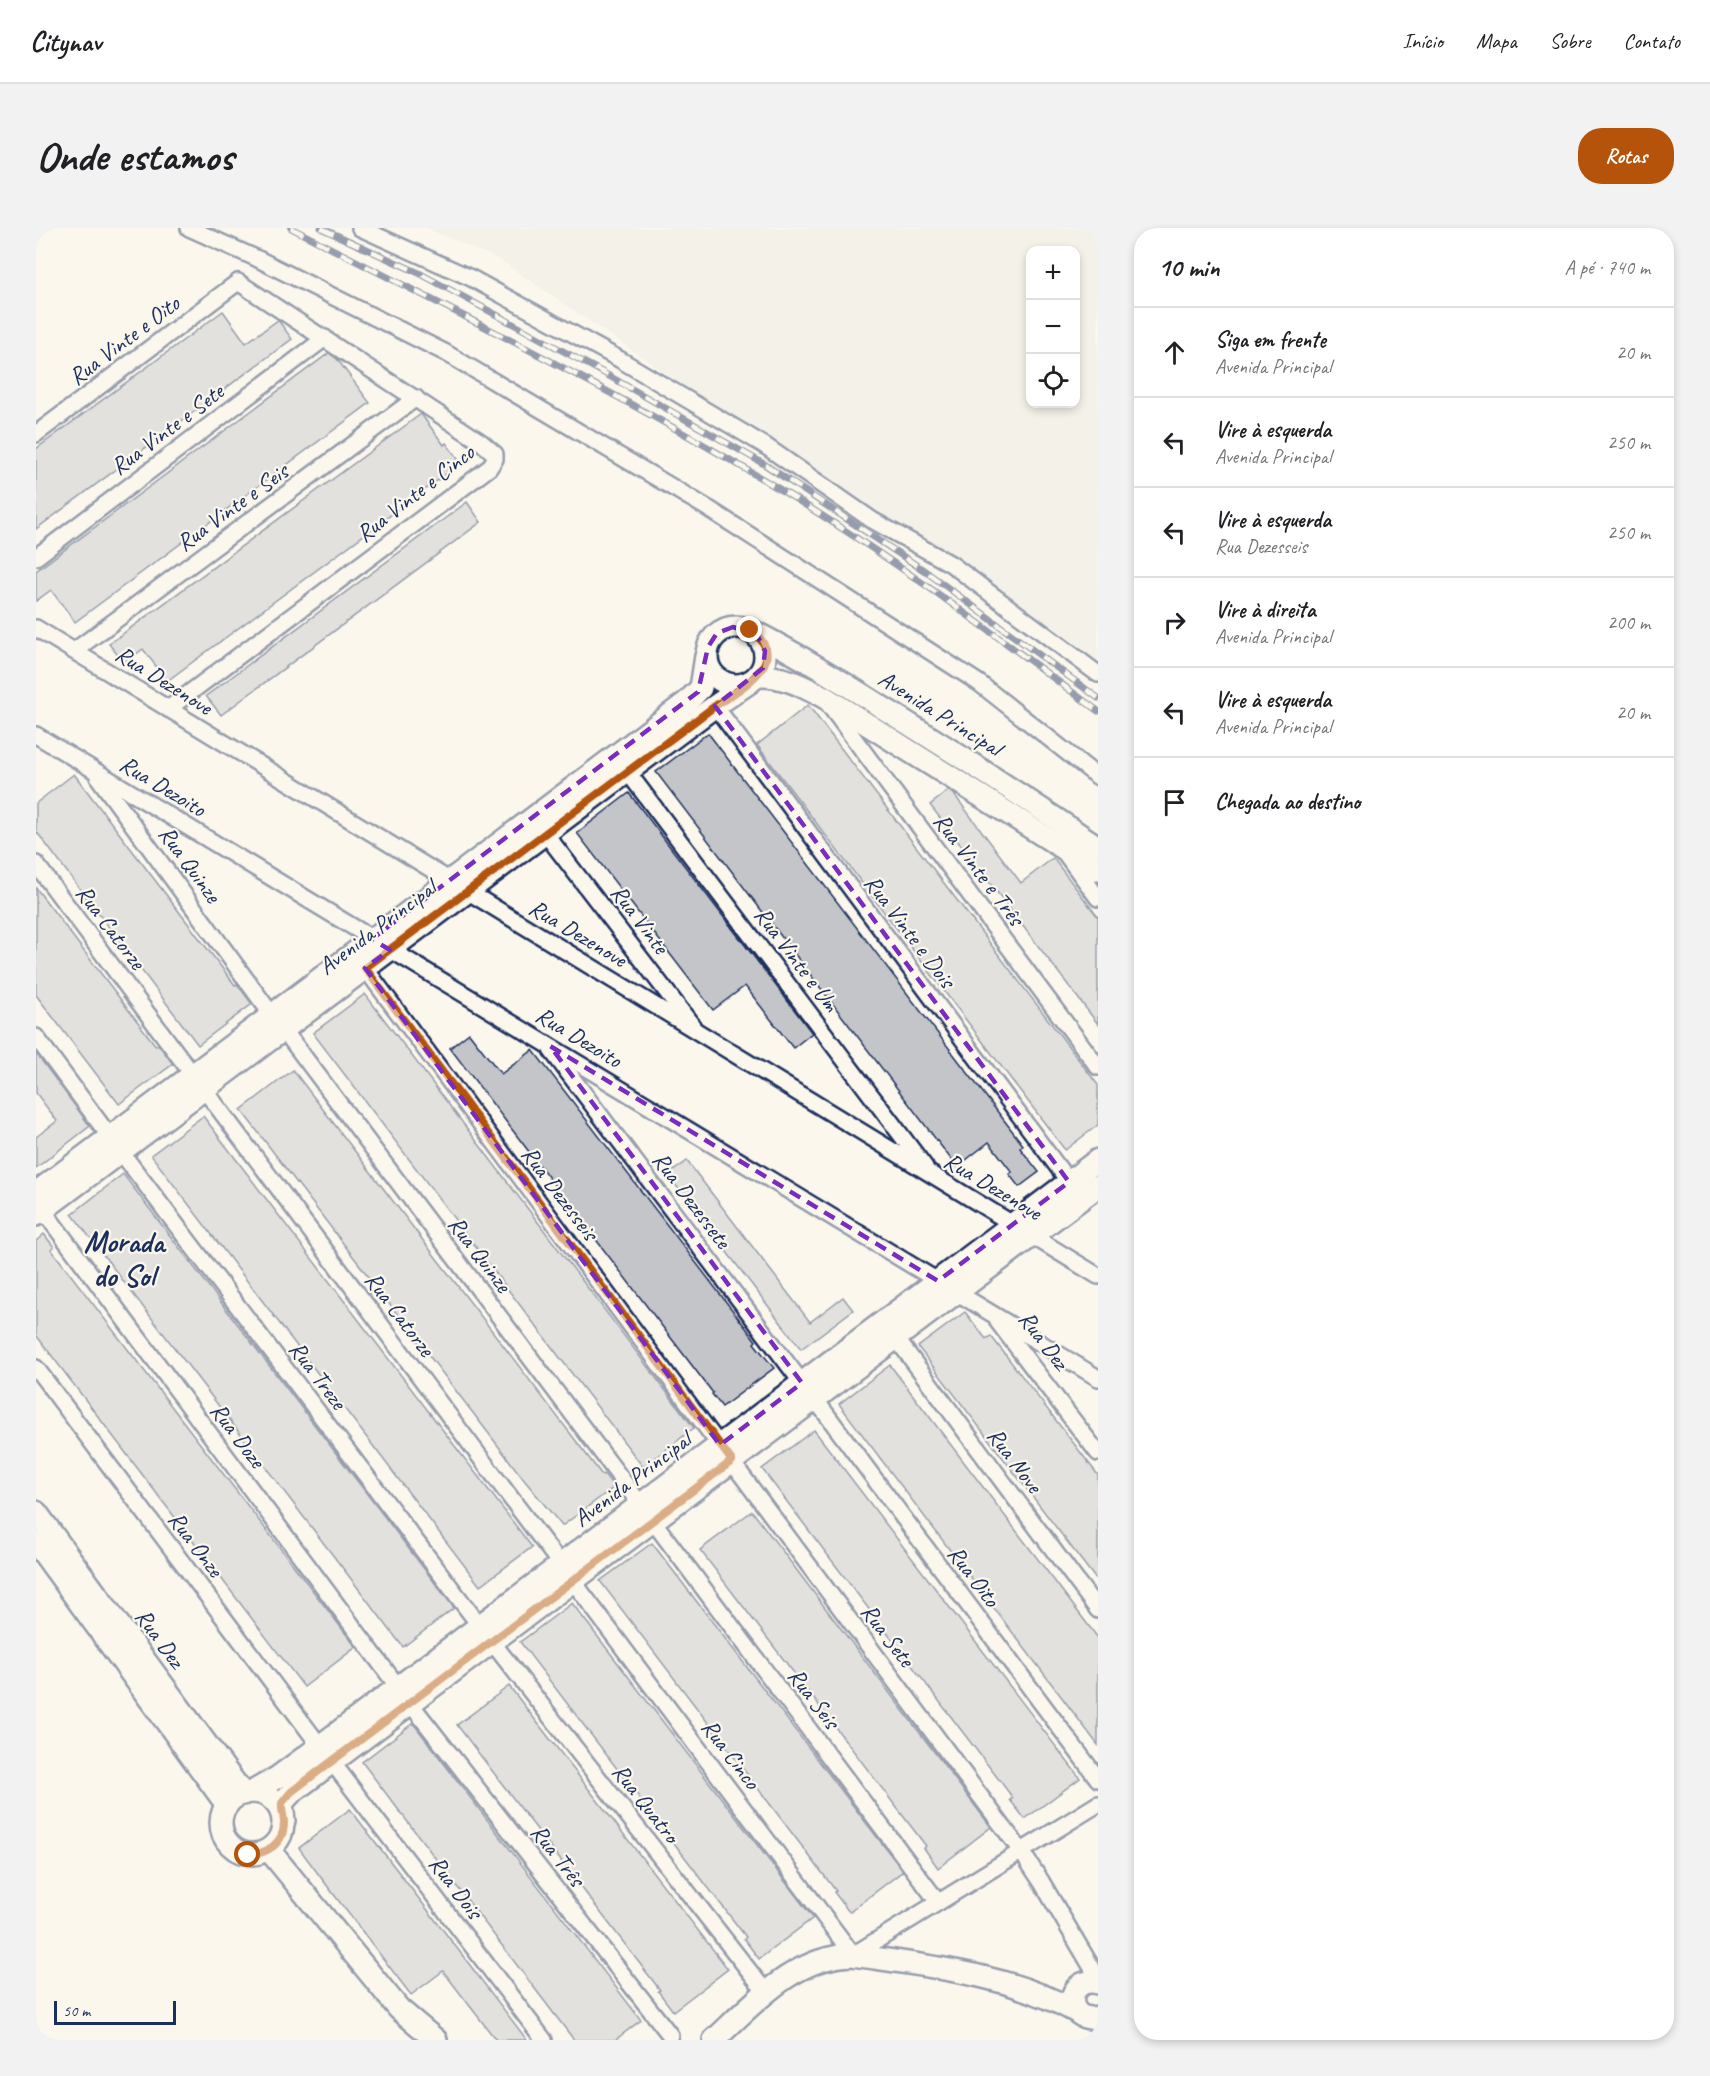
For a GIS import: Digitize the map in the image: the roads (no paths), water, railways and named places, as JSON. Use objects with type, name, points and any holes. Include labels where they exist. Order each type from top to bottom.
[{"type":"street","points":[[189,228],[258,259],[446,353],[709,509],[980,683],[1098,777]]},
{"type":"street","points":[[360,228],[481,283],[619,358],[764,445],[872,520],[951,564],[1098,674]]},
{"type":"street","name":"Rua Vinte e Cinco","points":[[168,709],[489,468],[495,459],[491,448],[238,282]]},
{"type":"street","name":"Rua Vinte e Oito","points":[[36,434],[238,282]]},
{"type":"street","name":"Rua Vinte e Sete","points":[[36,557],[326,338]]},
{"type":"street","name":"Rua Vinte e Seis","points":[[74,651],[416,398]]},
{"type":"street","name":"Avenida Principal","points":[[38,1206],[116,1144],[458,886],[687,702],[701,688],[706,656],[712,639],[725,629],[733,627],[750,630],[780,646],[978,767],[1098,847]]},
{"type":"street","name":"Rua Dezenove","points":[[36,628],[1098,1276]]},
{"type":"street","points":[[750,630],[757,635],[765,651],[765,660],[754,679]]},
{"type":"street","name":"Avenida Principal","points":[[706,656],[708,666],[720,682],[740,686],[767,675],[788,680],[824,697],[1098,870]]},
{"type":"street","name":"Avenida Principal","points":[[458,886],[545,833],[754,679]]},
{"type":"street","name":"Rua Vinte e Três","points":[[824,697],[1098,1067]]},
{"type":"street","name":"Rua Vinte e Dois","points":[[715,706],[1069,1182]]},
{"type":"street","name":"Rua Dezoito","points":[[36,735],[1098,1378]]},
{"type":"street","name":"Rua Quinze","points":[[92,769],[278,1022],[647,1513]]},
{"type":"street","name":"Rua Vinte e Um","points":[[627,771],[931,1174]]},
{"type":"street","name":"Rua Vinte","points":[[545,833],[698,1032]]},
{"type":"street","points":[[1057,843],[1098,898]]},
{"type":"street","name":"Rua Catorze","points":[[36,864],[567,1573]]},
{"type":"street","name":"Avenida Principal","points":[[278,1022],[365,968],[381,944]]},
{"type":"street","name":"Rua Dezesseis","points":[[365,968],[726,1453]]},
{"type":"street","name":"Rua Treze","points":[[36,1037],[486,1634]]},
{"type":"street","name":"Rua Dezessete","points":[[547,1044],[808,1391]]},
{"type":"street","name":"Avenida Principal","points":[[269,1850],[280,1838],[284,1821],[282,1803],[326,1754],[808,1391],[938,1281],[1098,1160]]},
{"type":"street","name":"Avenida Principal","points":[[808,1391],[896,1338],[1098,1186]]},
{"type":"street","name":"Rua Doze","points":[[38,1206],[404,1695]]},
{"type":"street","name":"Rua Dez","points":[[992,1314],[1098,1453]]},
{"type":"street","name":"Rua Nove","points":[[896,1338],[1098,1610]]},
{"type":"street","name":"Rua Onze","points":[[36,1368],[326,1754]]},
{"type":"street","name":"Rua Oito","points":[[808,1391],[1098,1779]]},
{"type":"street","name":"Rua Sete","points":[[726,1453],[1021,1851],[1088,1960],[1088,1984]]},
{"type":"street","name":"Rua Dez","points":[[36,1512],[241,1797]]},
{"type":"street","name":"Rua Seis","points":[[647,1513],[938,1902]]},
{"type":"street","points":[[36,1543],[241,1797]]},
{"type":"street","name":"Rua Cinco","points":[[567,1573],[853,1955]]},
{"type":"street","name":"Rua Quatro","points":[[486,1634],[765,1991]]},
{"type":"street","name":"Rua Três","points":[[404,1695],[670,2035]]},
{"type":"street","name":"Avenida Principal","points":[[241,1797],[326,1754]]},
{"type":"street","name":"Rua Dois","points":[[326,1754],[544,2040]]},
{"type":"street","points":[[284,1821],[277,1804],[270,1797],[241,1797],[222,1815],[221,1825],[223,1836],[229,1845],[238,1851],[248,1855],[269,1850],[399,2009],[436,2040]]},
{"type":"street","points":[[853,1955],[1098,1804]]},
{"type":"street","points":[[714,2040],[765,1991],[814,1963],[841,1955],[959,1970],[1050,1997],[1075,2010],[1084,2018],[1098,2017]]},
{"type":"street","points":[[1050,1997],[1088,1984]]},
{"type":"street","points":[[1075,2010],[1072,2000],[1088,1984]]},
{"type":"railway","points":[[291,228],[593,384],[771,484],[896,565],[978,622],[1098,711]]},
{"type":"railway","points":[[321,228],[419,273],[602,372],[764,464],[925,571],[1098,698]]},
{"type":"district","name":"Morada do Sol","points":[[124,1259]]}]
